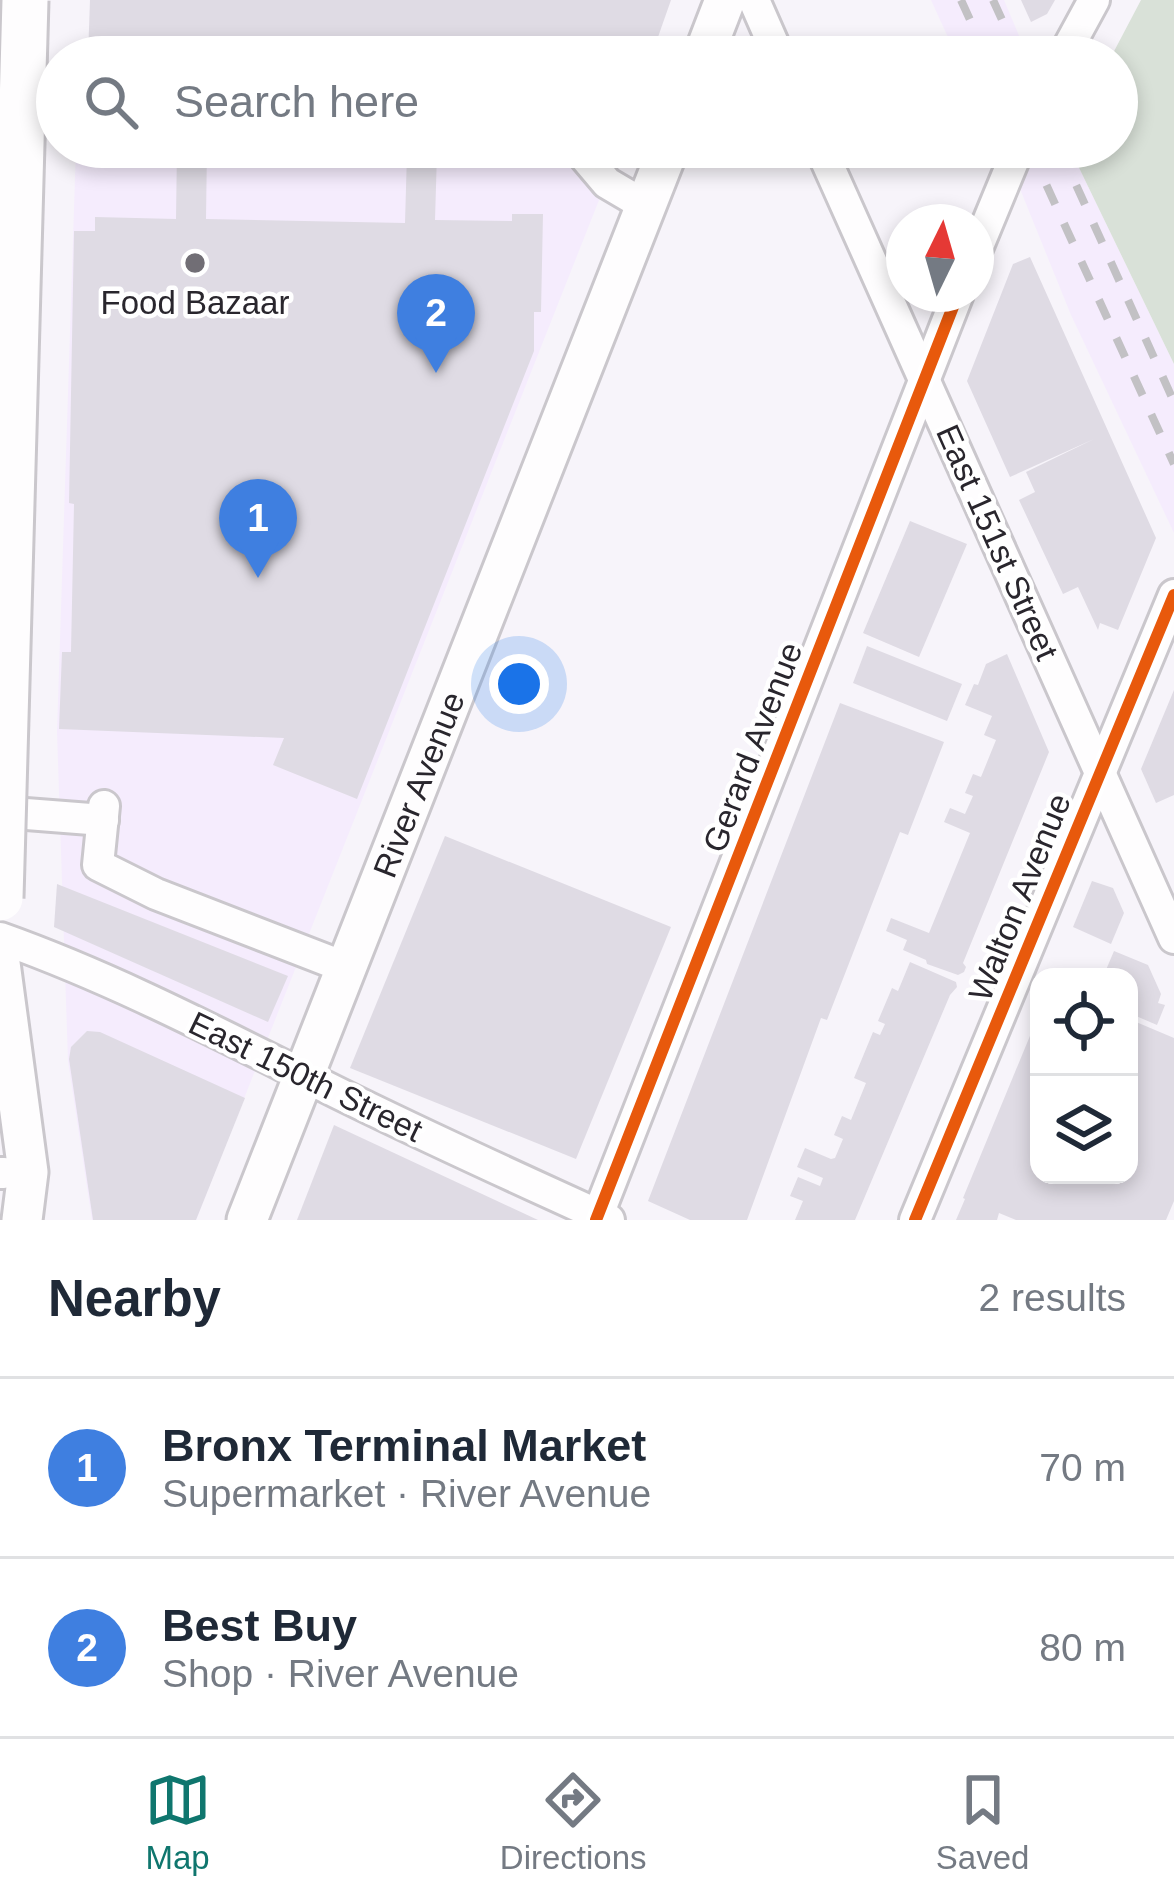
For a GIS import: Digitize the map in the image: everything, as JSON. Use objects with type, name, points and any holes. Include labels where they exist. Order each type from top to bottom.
[{"type":"highway","points":[[0,898],[26,0]]},
{"type":"main road","points":[[712,36],[725,0]]},
{"type":"main road","name":"River Avenue","points":[[247,1220],[661,168]]},
{"type":"main road","points":[[0,212],[4,231],[0,366]]},
{"type":"main road","points":[[0,963],[28,1172],[20,1220]]},
{"type":"main road","points":[[1,1161],[20,1220]]},
{"type":"street","points":[[754,0],[770,36]]},
{"type":"street","points":[[1074,36],[1094,0]]},
{"type":"street","points":[[595,168],[608,183],[646,206]]},
{"type":"street","name":"East 151st Street","points":[[829,168],[1174,938]]},
{"type":"street","points":[[994,207],[1010,168]]},
{"type":"street","name":"Gerard Avenue","points":[[602,1218],[951,312]]},
{"type":"street","name":"Walton Avenue","points":[[914,1220],[1174,595]]},
{"type":"street","points":[[0,812],[104,813],[98,865],[156,894],[347,968]]},
{"type":"street","name":"East 150th Street","points":[[0,938],[72,964],[602,1218]]},
{"type":"shaded area","points":[[931,0],[1004,0],[1019,36],[947,36]]},
{"type":"shaded area","points":[[1141,0],[1174,0],[1174,364],[1079,168],[1138,168],[1138,36],[1122,36]]},
{"type":"shaded area","points":[[75,168],[612,168],[196,1220],[92,1220],[68,1061],[57,732]]},
{"type":"shaded area","points":[[1012,168],[1079,168],[1174,364],[1174,533],[1071,315]]},
{"type":"building","points":[[90,0],[671,0],[658,36],[89,36]]},
{"type":"building","points":[[1021,0],[1055,0],[1047,14],[1031,22]]},
{"type":"building","points":[[177,168],[207,168],[206,219],[405,223],[407,168],[437,168],[435,220],[512,221],[512,214],[543,214],[541,312],[534,312],[534,351],[357,799],[273,765],[284,738],[59,729],[62,652],[71,652],[74,231],[95,231],[95,217],[176,219]]},
{"type":"building","points":[[1030,257],[1156,538],[1118,630],[1100,623],[1098,630],[1078,587],[1063,594],[1019,500],[1035,492],[1026,472],[1094,439],[1010,477],[967,381],[1013,264]]},
{"type":"building","points":[[910,521],[967,544],[919,657],[863,633]]},
{"type":"building","points":[[867,646],[962,684],[947,721],[853,683]]},
{"type":"building","points":[[1007,654],[1049,752],[963,963],[964,972],[958,975],[903,950],[907,940],[886,931],[891,918],[929,933],[970,833],[944,822],[950,808],[965,814],[973,796],[965,793],[973,774],[981,777],[996,740],[984,735],[992,716],[965,705],[986,664]]},
{"type":"building","points":[[1174,690],[1174,795],[1156,803],[1141,769]]},
{"type":"building","points":[[840,703],[944,742],[908,835],[900,832],[827,1020],[821,1018],[747,1220],[690,1220],[648,1201]]},
{"type":"building","points":[[445,836],[671,927],[576,1159],[350,1068]]},
{"type":"building","points":[[1092,881],[1113,888],[1124,913],[1111,944],[1073,927]]},
{"type":"building","points":[[57,884],[288,976],[268,1022],[54,927]]},
{"type":"building","points":[[1114,951],[1148,965],[1161,994],[1158,1003],[1165,1005],[1157,1025],[1138,1017],[1138,968],[1107,968]]},
{"type":"building","points":[[910,962],[956,982],[957,987],[855,1220],[795,1220],[803,1201],[790,1196],[798,1177],[820,1186],[823,1178],[797,1167],[805,1148],[835,1158],[843,1139],[834,1135],[842,1116],[851,1120],[866,1083],[854,1078],[873,1032],[880,1035],[885,1024],[878,1021],[892,988],[898,991]]},
{"type":"building","points":[[1138,1023],[1174,1038],[1174,1201],[1166,1220],[1016,1220],[999,1213],[997,1220],[956,1220],[1030,1036],[1030,1184],[1138,1184]]},
{"type":"building","points":[[87,1031],[100,1032],[245,1098],[196,1220],[93,1220],[69,1059],[71,1047]]},
{"type":"building","points":[[334,1125],[538,1220],[297,1220]]},
{"type":"railway","points":[[961,0],[977,36]]},
{"type":"railway","points":[[993,0],[1009,36]]},
{"type":"railway","points":[[1039,168],[1174,464]]},
{"type":"railway","points":[[1068,168],[1174,402]]},
{"type":"cycle path","points":[[596,1220],[951,312]]},
{"type":"cycle path","points":[[915,1220],[1174,595]]},
{"type":"place","name":"Food Bazaar","points":[[195,263]]},
{"type":"place","name":"Best Buy","points":[[436,373]]},
{"type":"place","name":"Bronx Terminal Market","points":[[258,578]]}]
